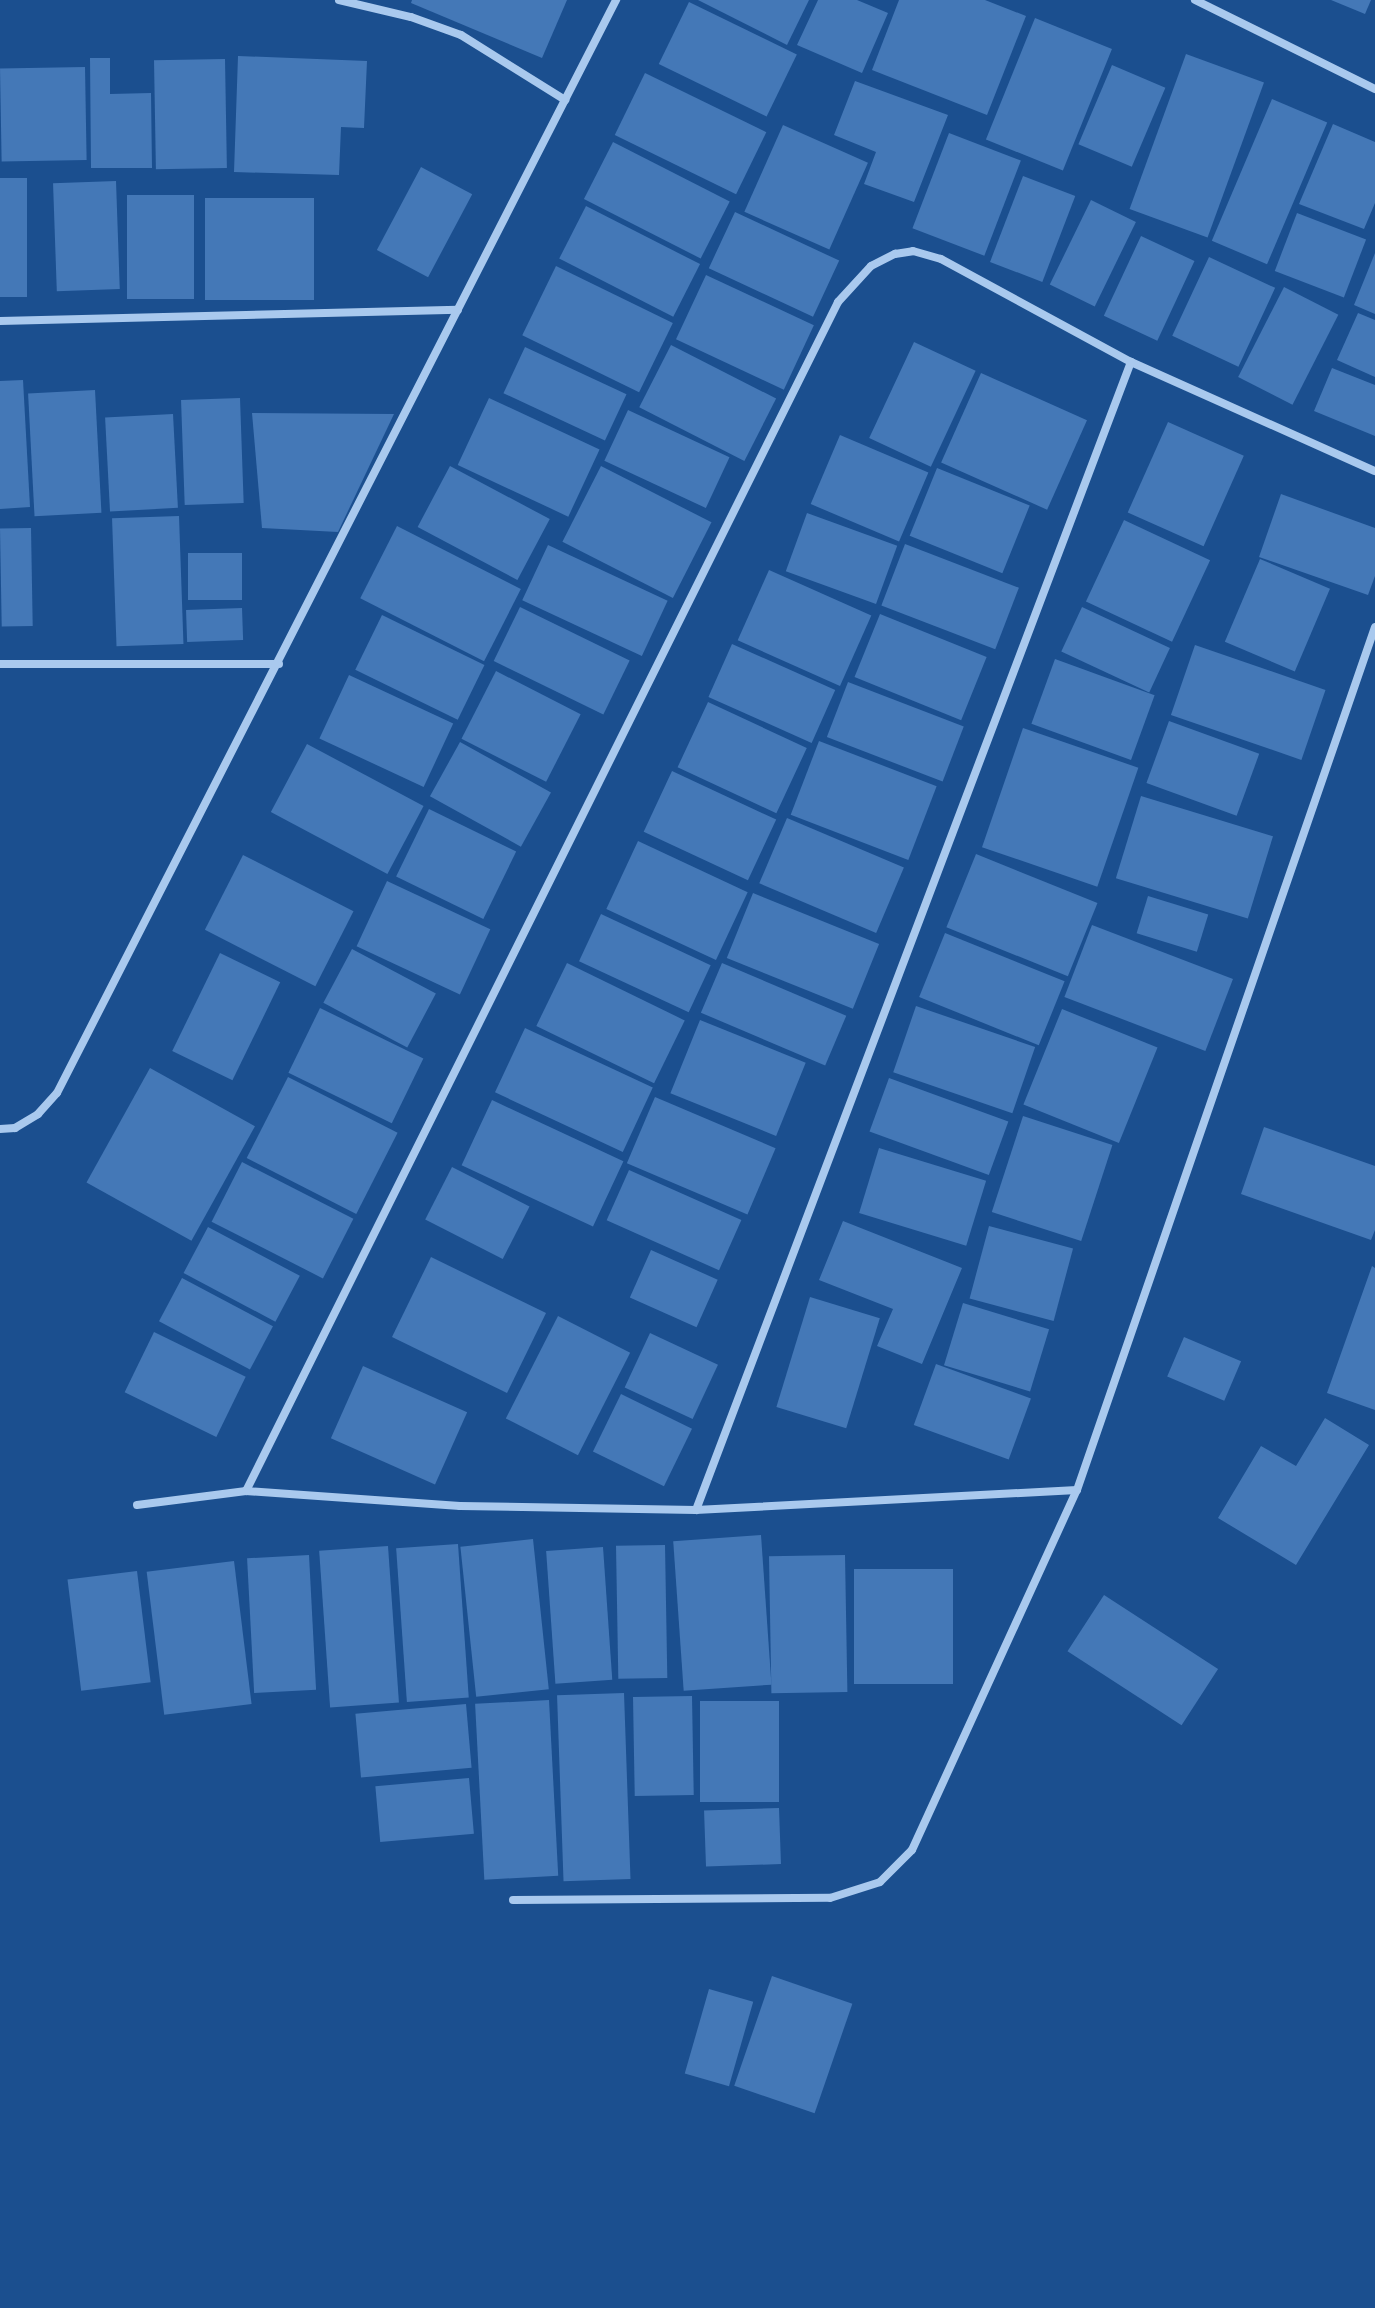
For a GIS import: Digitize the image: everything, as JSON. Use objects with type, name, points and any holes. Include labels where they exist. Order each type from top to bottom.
[{"type":"street","points":[[339,0],[411,17],[461,35],[565,100]]},
{"type":"street","points":[[0,1129],[15,1128],[38,1114],[57,1093],[616,0]]},
{"type":"street","points":[[1195,0],[1375,89]]},
{"type":"street","points":[[246,1491],[838,302],[871,266],[895,254],[913,251],[941,259],[1131,362],[1375,471]]},
{"type":"street","points":[[0,321],[458,310]]},
{"type":"street","points":[[696,1510],[1131,362]]},
{"type":"street","points":[[513,1900],[830,1898],[880,1882],[912,1850],[1077,1490],[1375,627]]},
{"type":"street","points":[[0,664],[279,664]]},
{"type":"street","points":[[137,1505],[246,1491],[460,1506],[696,1510],[1077,1490]]},
{"type":"building","points":[[412,0],[567,0],[542,58],[411,3]]},
{"type":"building","points":[[698,0],[809,0],[787,45]]},
{"type":"building","points":[[818,0],[857,0],[888,13],[862,73],[797,45]]},
{"type":"building","points":[[899,0],[985,0],[1026,16],[987,115],[872,70]]},
{"type":"building","points":[[1331,0],[1371,0],[1365,14]]},
{"type":"building","points":[[689,2],[797,55],[767,117],[659,64]]},
{"type":"building","points":[[1035,18],[1112,49],[1063,171],[986,139]]},
{"type":"building","points":[[1186,54],[1264,82],[1208,237],[1130,209]]},
{"type":"building","points":[[238,56],[367,61],[364,128],[341,127],[339,175],[234,172]]},
{"type":"building","points":[[90,58],[110,58],[110,94],[151,93],[152,168],[91,168]]},
{"type":"building","points":[[225,59],[227,168],[156,169],[154,60]]},
{"type":"building","points":[[1112,65],[1165,88],[1132,167],[1078,144]]},
{"type":"building","points":[[85,67],[87,160],[2,161],[0,68]]},
{"type":"building","points":[[645,73],[766,132],[736,194],[615,135]]},
{"type":"building","points":[[855,81],[948,115],[914,202],[864,184],[876,152],[834,135]]},
{"type":"building","points":[[1272,99],[1327,122],[1267,264],[1212,241]]},
{"type":"building","points":[[1333,124],[1375,142],[1375,203],[1364,229],[1299,204]]},
{"type":"building","points":[[783,125],[868,163],[829,250],[744,212]]},
{"type":"building","points":[[949,133],[1021,161],[984,256],[912,228]]},
{"type":"building","points":[[613,142],[730,201],[701,258],[584,199]]},
{"type":"building","points":[[421,167],[472,194],[428,277],[377,250]]},
{"type":"building","points":[[1023,176],[1075,196],[1042,282],[990,262]]},
{"type":"building","points":[[0,178],[27,178],[27,297],[0,297]]},
{"type":"building","points":[[116,181],[120,289],[57,291],[53,183]]},
{"type":"building","points":[[127,195],[194,195],[194,299],[127,299]]},
{"type":"building","points":[[205,198],[314,198],[314,300],[205,300]]},
{"type":"building","points":[[1091,200],[1136,222],[1095,306],[1050,284]]},
{"type":"building","points":[[586,206],[700,264],[673,317],[559,259]]},
{"type":"building","points":[[735,212],[839,261],[813,317],[709,268]]},
{"type":"building","points":[[1297,213],[1366,240],[1344,297],[1275,271]]},
{"type":"building","points":[[1141,236],[1194,261],[1157,341],[1104,316]]},
{"type":"building","points":[[1375,253],[1375,314],[1354,305]]},
{"type":"building","points":[[1209,257],[1275,288],[1238,367],[1172,336]]},
{"type":"building","points":[[556,266],[673,323],[639,392],[522,335]]},
{"type":"building","points":[[706,275],[814,325],[784,390],[676,339]]},
{"type":"building","points":[[1284,287],[1338,315],[1292,405],[1238,377]]},
{"type":"building","points":[[1358,313],[1375,320],[1375,377],[1337,360]]},
{"type":"building","points":[[914,342],[976,371],[931,467],[869,438]]},
{"type":"building","points":[[671,345],[776,399],[744,461],[639,407]]},
{"type":"building","points":[[525,347],[627,394],[605,441],[503,393]]},
{"type":"building","points":[[1332,368],[1375,385],[1375,436],[1314,411]]},
{"type":"building","points":[[981,373],[1087,420],[1047,510],[941,463]]},
{"type":"building","points":[[23,380],[30,507],[0,509],[0,381]]},
{"type":"building","points":[[95,390],[101,513],[35,516],[28,394]]},
{"type":"building","points":[[240,398],[244,503],[185,505],[181,400]]},
{"type":"building","points":[[489,398],[600,450],[568,517],[458,465]]},
{"type":"building","points":[[628,410],[730,457],[706,508],[604,461]]},
{"type":"building","points":[[252,413],[394,414],[338,532],[262,528]]},
{"type":"building","points":[[173,414],[178,508],[110,511],[105,418]]},
{"type":"building","points":[[1168,422],[1244,456],[1204,546],[1128,512]]},
{"type":"building","points":[[840,435],[928,473],[899,542],[811,504]]},
{"type":"building","points":[[450,466],[550,519],[517,580],[418,527]]},
{"type":"building","points":[[601,466],[711,522],[673,598],[562,542]]},
{"type":"building","points":[[937,468],[1030,505],[1002,573],[910,536]]},
{"type":"building","points":[[1281,494],[1375,528],[1375,576],[1368,595],[1259,557]]},
{"type":"building","points":[[807,513],[897,546],[876,604],[786,571]]},
{"type":"building","points":[[179,516],[183,644],[117,646],[112,518]]},
{"type":"building","points":[[1124,520],[1210,560],[1172,642],[1086,602]]},
{"type":"building","points":[[397,526],[521,589],[484,661],[360,598]]},
{"type":"building","points":[[31,528],[33,626],[2,627],[0,529]]},
{"type":"building","points":[[905,544],[1019,588],[995,649],[881,606]]},
{"type":"building","points":[[548,545],[668,601],[642,656],[522,600]]},
{"type":"building","points":[[188,553],[242,553],[242,600],[188,600]]},
{"type":"building","points":[[1260,559],[1330,589],[1295,672],[1225,642]]},
{"type":"building","points":[[769,570],[871,616],[840,686],[738,640]]},
{"type":"building","points":[[520,607],[630,660],[603,714],[494,661]]},
{"type":"building","points":[[1082,607],[1170,648],[1149,692],[1061,651]]},
{"type":"building","points":[[242,608],[243,640],[187,642],[186,610]]},
{"type":"building","points":[[880,614],[987,657],[961,720],[855,677]]},
{"type":"building","points":[[382,615],[484,665],[458,720],[355,670]]},
{"type":"building","points":[[732,644],[835,690],[812,743],[708,697]]},
{"type":"building","points":[[1195,645],[1325,690],[1301,760],[1171,715]]},
{"type":"building","points":[[1055,659],[1155,695],[1131,760],[1031,724]]},
{"type":"building","points":[[496,671],[581,714],[546,782],[461,739]]},
{"type":"building","points":[[349,675],[453,724],[424,787],[319,738]]},
{"type":"building","points":[[848,682],[964,726],[943,782],[827,737]]},
{"type":"building","points":[[708,702],[807,748],[776,813],[678,767]]},
{"type":"building","points":[[1169,721],[1259,754],[1237,816],[1146,783]]},
{"type":"building","points":[[1023,728],[1138,768],[1097,887],[982,847]]},
{"type":"building","points":[[819,741],[937,786],[908,860],[791,815]]},
{"type":"building","points":[[460,742],[551,792],[521,847],[430,796]]},
{"type":"building","points":[[307,744],[424,806],[387,874],[271,812]]},
{"type":"building","points":[[672,771],[776,820],[748,880],[644,832]]},
{"type":"building","points":[[1141,796],[1273,836],[1248,919],[1116,878]]},
{"type":"building","points":[[429,809],[516,852],[483,919],[396,876]]},
{"type":"building","points":[[787,818],[904,868],[876,933],[759,883]]},
{"type":"building","points":[[638,841],[748,892],[716,960],[606,909]]},
{"type":"building","points":[[976,854],[1097,903],[1068,976],[946,927]]},
{"type":"building","points":[[243,855],[353,911],[315,986],[205,930]]},
{"type":"building","points":[[387,881],[490,929],[460,994],[357,946]]},
{"type":"building","points":[[753,893],[879,944],[853,1009],[727,958]]},
{"type":"building","points":[[1148,896],[1208,914],[1197,952],[1137,933]]},
{"type":"building","points":[[601,914],[711,965],[689,1012],[579,961]]},
{"type":"building","points":[[1092,925],[1233,979],[1205,1051],[1064,997]]},
{"type":"building","points":[[945,933],[1065,981],[1039,1045],[919,997]]},
{"type":"building","points":[[352,949],[436,994],[407,1047],[323,1003]]},
{"type":"building","points":[[220,953],[280,982],[232,1080],[172,1051]]},
{"type":"building","points":[[567,963],[685,1020],[654,1083],[536,1026]]},
{"type":"building","points":[[722,963],[846,1016],[825,1065],[701,1013]]},
{"type":"building","points":[[916,1006],[1035,1047],[1012,1113],[893,1072]]},
{"type":"building","points":[[320,1008],[423,1058],[392,1123],[288,1073]]},
{"type":"building","points":[[1062,1009],[1157,1048],[1119,1143],[1023,1104]]},
{"type":"building","points":[[700,1020],[806,1063],[776,1136],[670,1093]]},
{"type":"building","points":[[525,1028],[653,1088],[623,1152],[495,1092]]},
{"type":"building","points":[[150,1068],[255,1126],[191,1241],[86,1183]]},
{"type":"building","points":[[288,1077],[398,1133],[356,1214],[247,1158]]},
{"type":"building","points":[[889,1078],[1008,1121],[989,1175],[870,1132]]},
{"type":"building","points":[[655,1097],[776,1148],[747,1214],[627,1163]]},
{"type":"building","points":[[492,1100],[623,1161],[593,1227],[462,1165]]},
{"type":"building","points":[[1023,1116],[1112,1145],[1081,1241],[992,1212]]},
{"type":"building","points":[[1264,1127],[1375,1166],[1375,1230],[1371,1240],[1241,1194]]},
{"type":"building","points":[[879,1148],[986,1181],[966,1246],[859,1213]]},
{"type":"building","points":[[242,1162],[353,1219],[323,1278],[212,1222]]},
{"type":"building","points":[[452,1167],[530,1206],[503,1259],[425,1220]]},
{"type":"building","points":[[629,1170],[741,1220],[719,1270],[607,1220]]},
{"type":"building","points":[[843,1221],[962,1268],[922,1364],[877,1346],[893,1309],[819,1280]]},
{"type":"building","points":[[989,1226],[1073,1249],[1054,1321],[970,1298]]},
{"type":"building","points":[[208,1227],[300,1276],[275,1322],[184,1273]]},
{"type":"building","points":[[651,1250],[718,1280],[697,1327],[630,1298]]},
{"type":"building","points":[[431,1257],[546,1313],[507,1393],[392,1337]]},
{"type":"building","points":[[1372,1266],[1375,1268],[1375,1410],[1327,1393]]},
{"type":"building","points":[[182,1278],[273,1326],[250,1370],[159,1321]]},
{"type":"building","points":[[810,1297],[880,1318],[846,1428],[776,1407]]},
{"type":"building","points":[[963,1303],[1049,1329],[1030,1391],[944,1365]]},
{"type":"building","points":[[558,1316],[630,1353],[578,1455],[506,1418]]},
{"type":"building","points":[[154,1332],[246,1377],[216,1437],[125,1392]]},
{"type":"building","points":[[650,1333],[718,1365],[693,1419],[625,1387]]},
{"type":"building","points":[[1184,1337],[1241,1361],[1224,1401],[1167,1377]]},
{"type":"building","points":[[936,1364],[1031,1399],[1009,1460],[914,1425]]},
{"type":"building","points":[[363,1366],[467,1412],[435,1485],[331,1438]]},
{"type":"building","points":[[621,1394],[692,1429],[664,1486],[593,1452]]},
{"type":"building","points":[[1325,1418],[1369,1445],[1296,1565],[1218,1518],[1261,1446],[1296,1466]]},
{"type":"building","points":[[761,1535],[771,1685],[684,1691],[673,1541]]},
{"type":"building","points":[[533,1539],[549,1689],[476,1697],[460,1547]]},
{"type":"building","points":[[458,1544],[469,1698],[407,1702],[396,1548]]},
{"type":"building","points":[[665,1545],[667,1678],[618,1679],[616,1546]]},
{"type":"building","points":[[388,1546],[399,1703],[330,1707],[319,1551]]},
{"type":"building","points":[[603,1547],[612,1680],[555,1684],[546,1551]]},
{"type":"building","points":[[309,1555],[316,1690],[254,1693],[247,1558]]},
{"type":"building","points":[[845,1555],[847,1692],[771,1693],[769,1556]]},
{"type":"building","points":[[234,1561],[252,1704],[164,1715],[147,1572]]},
{"type":"building","points":[[854,1569],[953,1569],[953,1684],[854,1684]]},
{"type":"building","points":[[137,1571],[151,1682],[81,1691],[68,1580]]},
{"type":"building","points":[[1104,1595],[1218,1669],[1182,1725],[1068,1651]]},
{"type":"building","points":[[624,1693],[630,1879],[564,1881],[557,1695]]},
{"type":"building","points":[[692,1696],[694,1795],[635,1796],[633,1697]]},
{"type":"building","points":[[549,1700],[558,1876],[484,1880],[475,1704]]},
{"type":"building","points":[[700,1701],[779,1701],[779,1802],[700,1802]]},
{"type":"building","points":[[466,1704],[472,1768],[361,1777],[355,1714]]},
{"type":"building","points":[[469,1778],[474,1834],[380,1842],[375,1786]]},
{"type":"building","points":[[779,1808],[781,1864],[706,1867],[704,1811]]},
{"type":"building","points":[[772,1976],[852,2004],[815,2113],[734,2086]]},
{"type":"building","points":[[709,1989],[753,2002],[729,2086],[685,2074]]}]
